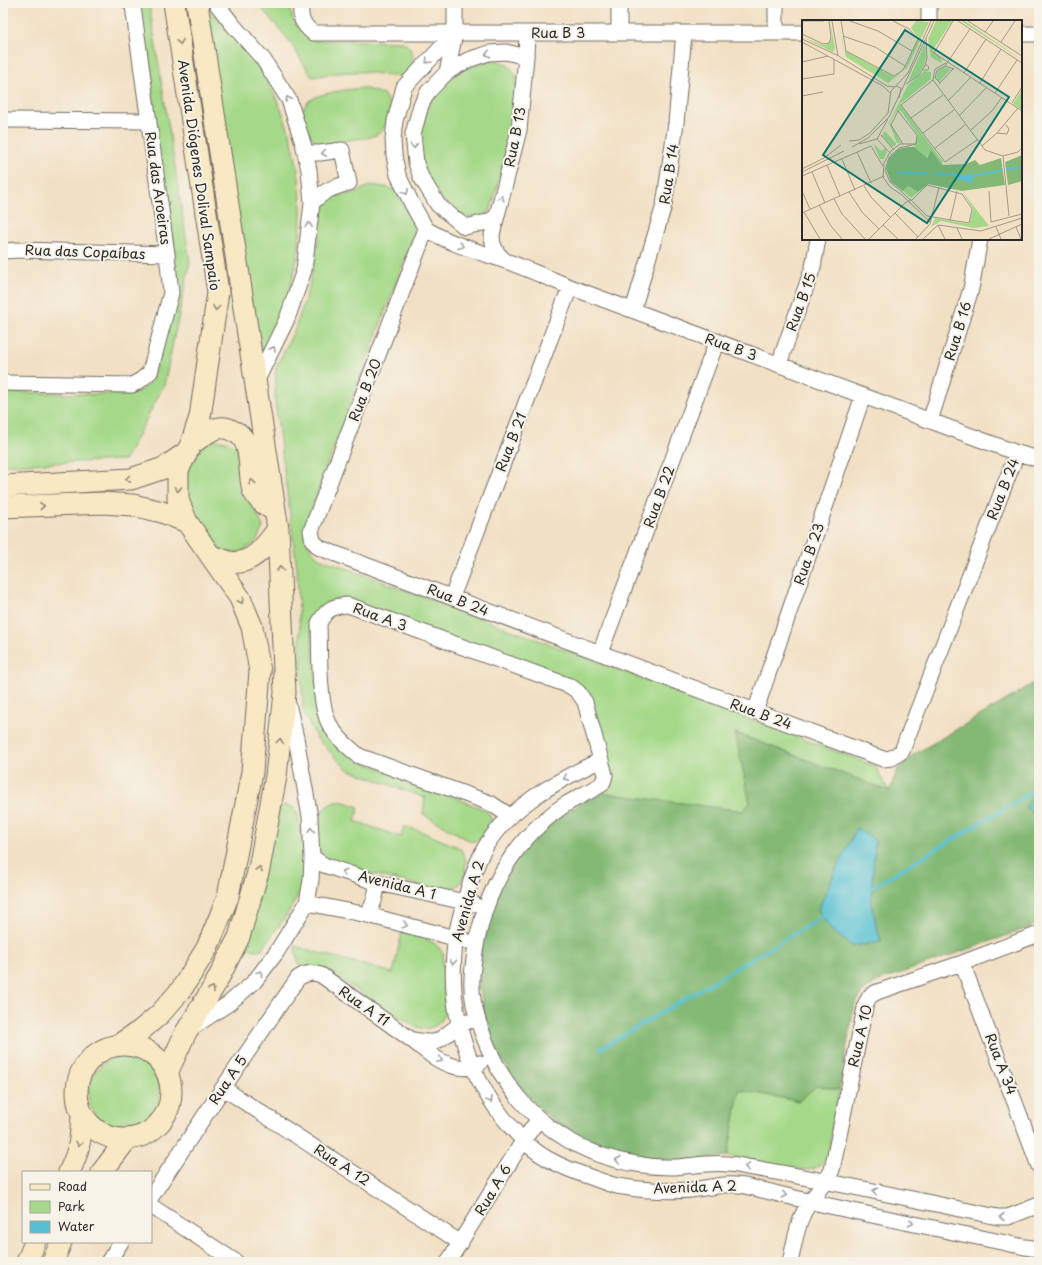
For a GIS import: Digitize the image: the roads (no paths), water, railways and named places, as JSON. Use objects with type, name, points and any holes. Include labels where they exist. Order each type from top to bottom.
[{"type":"street","name":"Rua das Aroeiras","points":[[3,383],[132,385],[141,380],[150,372],[171,293],[133,6],[130,3]]},
{"type":"street","name":"Avenida Diógenes Dolival Sampaio","points":[[118,1046],[140,1031],[160,1014],[181,990],[207,948],[228,897],[252,772],[260,671],[252,627],[240,598],[187,522],[178,500],[178,470],[189,448],[200,418],[218,292],[174,3]]},
{"type":"street","name":"Avenida Diógenes Dolival Sampaio","points":[[167,1073],[186,1032],[216,983],[239,937],[259,869],[276,776],[285,693],[276,520],[197,3]]},
{"type":"street","points":[[216,3],[263,59],[289,100],[309,170],[312,203],[304,270],[287,319],[255,384]]},
{"type":"street","name":"Rua B 3","points":[[300,3],[300,14],[304,25],[313,33],[802,33]]},
{"type":"street","points":[[447,72],[455,33],[455,3]]},
{"type":"street","points":[[619,3],[619,33]]},
{"type":"street","points":[[776,3],[776,33]]},
{"type":"street","points":[[929,3],[929,20]]},
{"type":"street","points":[[426,230],[398,175],[394,155],[393,139],[395,121],[404,87],[455,33]]},
{"type":"street","name":"Rua B 13","points":[[504,260],[496,252],[492,242],[492,235],[519,130],[527,33]]},
{"type":"street","name":"Rua B 14","points":[[633,310],[664,205],[676,123],[684,33]]},
{"type":"street","points":[[1022,34],[1039,34]]},
{"type":"street","points":[[496,217],[487,222],[465,227],[438,205],[421,177],[416,163],[413,134],[421,105],[428,92],[447,72],[468,60],[489,53],[506,52],[526,57]]},
{"type":"street","points":[[3,120],[149,121]]},
{"type":"street","points":[[305,153],[320,153],[342,150],[349,183],[331,188],[321,193],[312,203]]},
{"type":"street","name":"Rua B 3","points":[[426,230],[471,250],[504,260],[570,287],[1017,453],[1039,459]]},
{"type":"street","name":"Rua B 20","points":[[320,548],[313,541],[311,531],[426,230]]},
{"type":"street","name":"Rua B 15","points":[[779,364],[813,267],[818,240]]},
{"type":"street","name":"Rua B 16","points":[[930,421],[971,289],[980,240]]},
{"type":"street","name":"Rua das Copaíbas","points":[[3,251],[20,250],[167,254]]},
{"type":"street","name":"Rua B 21","points":[[452,598],[570,287]]},
{"type":"street","name":"Rua B 22","points":[[600,653],[717,341]]},
{"type":"street","name":"Rua B 23","points":[[755,712],[863,396]]},
{"type":"street","points":[[3,486],[132,479],[164,468],[216,429],[227,428],[238,433],[244,441],[248,451],[253,490],[276,520],[259,553],[245,560],[230,562],[211,556]]},
{"type":"street","name":"Rua B 24","points":[[320,548],[883,759],[892,758],[902,751],[1017,453]]},
{"type":"street","points":[[3,507],[103,503],[133,505],[162,512],[187,522]]},
{"type":"street","name":"Rua A 3","points":[[510,816],[490,803],[359,756],[342,741],[328,719],[322,695],[319,623],[324,613],[335,606],[348,604],[570,686],[578,692],[585,702],[601,760]]},
{"type":"street","points":[[186,1032],[228,1004],[254,982],[276,953],[307,903],[311,880],[312,857],[310,816],[296,738],[285,693]]},
{"type":"street","name":"Avenida A 2","points":[[1039,1206],[1008,1217],[998,1217],[827,1181],[727,1163],[672,1167],[644,1165],[616,1160],[592,1151],[565,1138],[538,1120],[505,1081],[491,1058],[477,1020],[473,1006],[471,976],[475,944],[485,907],[505,865],[524,841],[541,824],[564,806],[602,784],[605,774],[601,760],[559,782],[531,800],[510,816],[492,837],[482,853],[465,901],[456,938],[452,965],[459,1025],[472,1066],[483,1089],[496,1110],[523,1140],[547,1159],[576,1173],[615,1186],[657,1190],[691,1190],[717,1185],[741,1185],[811,1202],[1039,1249]]},
{"type":"street","name":"Avenida A 1","points":[[312,857],[324,865],[378,883],[465,901],[485,907]]},
{"type":"street","points":[[368,915],[374,901],[378,883]]},
{"type":"street","points":[[307,903],[368,915],[475,944]]},
{"type":"street","name":"Rua A 10","points":[[827,1181],[832,1170],[866,1003],[870,996],[877,992],[962,963],[1039,934]]},
{"type":"street","name":"Rua A 34","points":[[962,963],[1039,1166]]},
{"type":"street","name":"Rua A 11","points":[[314,973],[321,976],[413,1040],[434,1058],[460,1068],[472,1066],[491,1058]]},
{"type":"street","name":"Rua A 5","points":[[152,1195],[298,978],[305,974],[314,973]]},
{"type":"street","name":"Rua A 11","points":[[413,1040],[435,1042],[459,1025],[477,1020]]},
{"type":"street","points":[[118,1046],[133,1046],[147,1051],[159,1061],[167,1073],[171,1088],[170,1102],[164,1116],[154,1128],[141,1136],[127,1139],[113,1138],[100,1133],[90,1125],[82,1114],[77,1099],[77,1084],[82,1070],[91,1058],[104,1050],[118,1046]]},
{"type":"street","name":"Rua A 12","points":[[223,1088],[461,1243]]},
{"type":"street","points":[[70,1171],[80,1143],[82,1114]]},
{"type":"street","name":"Rua A 6","points":[[448,1262],[523,1140],[538,1120]]},
{"type":"street","points":[[103,1171],[127,1139]]},
{"type":"street","points":[[790,1262],[798,1226],[803,1214],[827,1181]]},
{"type":"street","points":[[152,1207],[236,1262]]},
{"type":"street","points":[[27,1262],[35,1243]]},
{"type":"street","points":[[54,1262],[61,1243]]},
{"type":"street","points":[[108,1262],[121,1243]]},
{"type":"water","points":[[1039,792],[1039,820],[1026,806]]},
{"type":"water","points":[[857,828],[875,840],[871,904],[881,942],[852,946],[832,931],[818,910],[839,863]]},
{"type":"waterway","points":[[869,889],[1039,788]]},
{"type":"waterway","points":[[600,1049],[826,915]]}]
